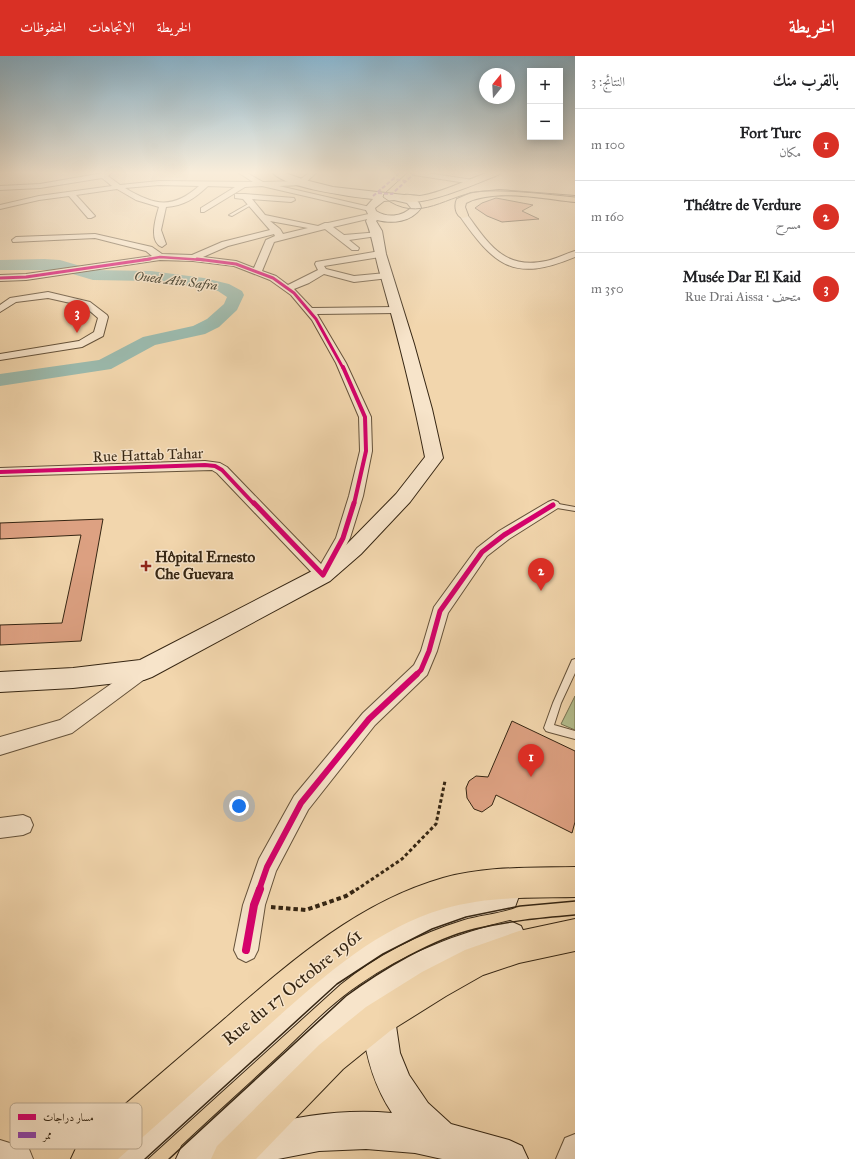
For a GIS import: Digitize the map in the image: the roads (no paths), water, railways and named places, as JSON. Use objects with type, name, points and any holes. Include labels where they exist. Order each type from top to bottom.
[{"type":"main road","points":[[0,682],[73,678],[144,670],[323,575],[354,549],[403,498],[434,458],[424,408],[386,276],[374,224]]},
{"type":"main road","name":"Rue du 17 Octobre 1961","points":[[142,1114],[302,974],[368,926],[399,910],[432,897],[466,888],[510,883],[575,882]]},
{"type":"main road","points":[[142,1139],[323,978],[359,950],[411,923],[456,907],[493,897],[575,887]]},
{"type":"main road","points":[[195,1159],[355,1009],[387,987],[452,954],[486,943],[509,938],[575,935]]},
{"type":"main road","points":[[234,1155],[331,1057],[378,1019],[434,984],[476,961],[519,947],[575,935]]},
{"type":"main road","points":[[378,1019],[383,1053],[396,1086],[415,1116],[441,1140]]},
{"type":"main road","points":[[234,1155],[278,1139],[319,1132],[359,1130],[400,1133],[441,1140],[509,1159]]},
{"type":"main road","name":"Rue du 17 Octobre 1961","points":[[90,1159],[101,1149]]},
{"type":"main road","points":[[119,1159],[130,1149]]},
{"type":"street","points":[[158,224],[157,230],[162,244]]},
{"type":"street","points":[[269,224],[279,234]]},
{"type":"street","points":[[312,224],[322,226],[355,248]]},
{"type":"street","points":[[193,258],[224,244],[330,224]]},
{"type":"street","points":[[342,238],[361,224]]},
{"type":"street","points":[[471,224],[497,256],[514,265],[532,266],[548,263],[575,254]]},
{"type":"street","points":[[257,272],[270,240],[279,234]]},
{"type":"street","points":[[16,240],[95,236],[149,249],[160,257]]},
{"type":"street","points":[[380,254],[319,264],[323,271],[354,279],[386,276]]},
{"type":"street","points":[[0,278],[50,273],[160,257],[193,258],[236,264],[273,278],[294,293],[316,319],[341,363],[365,417],[366,451],[356,496],[343,538],[323,575]]},
{"type":"street","points":[[287,288],[312,278],[323,271]]},
{"type":"street","points":[[0,309],[13,300],[48,295],[87,304],[103,317],[99,334],[82,344],[0,357]]},
{"type":"street","points":[[309,311],[396,310]]},
{"type":"street","name":"Rue Hattab Tahar","points":[[0,472],[205,465],[215,466],[222,470],[323,575]]},
{"type":"street","points":[[246,950],[254,905],[267,867],[301,803],[369,719],[421,670],[429,651],[440,611],[482,552],[504,535],[553,505]]},
{"type":"street","points":[[0,746],[65,727],[144,670]]},
{"type":"street","points":[[0,828],[23,825]]},
{"type":"street","points":[[570,1159],[575,1148]]},
{"type":"street","points":[[0,1154],[19,1159]]},
{"type":"lane","points":[[553,505],[575,509]]},
{"type":"lane","points":[[575,663],[557,703],[549,728],[575,735]]},
{"type":"waterway","name":"Oued Aîn Safra","points":[[0,265],[60,265],[93,275],[151,276],[223,287],[236,295],[231,306],[213,323],[199,330],[149,341],[104,365],[0,380]]},
{"type":"tram line","points":[[145,1159],[337,984],[383,954],[432,929],[466,917],[520,906],[575,901]]},
{"type":"tram line","points":[[169,1159],[346,996],[391,966],[442,940],[475,929],[512,922],[575,915]]},
{"type":"place","name":"Musée Dar El Kaid","points":[[77,333]]},
{"type":"place","name":"Hôpital Ernesto Che Guevara","points":[[146,566]]},
{"type":"place","name":"Théâtre de Verdure","points":[[541,591]]},
{"type":"place","name":"Fort Turc","points":[[531,777]]}]
